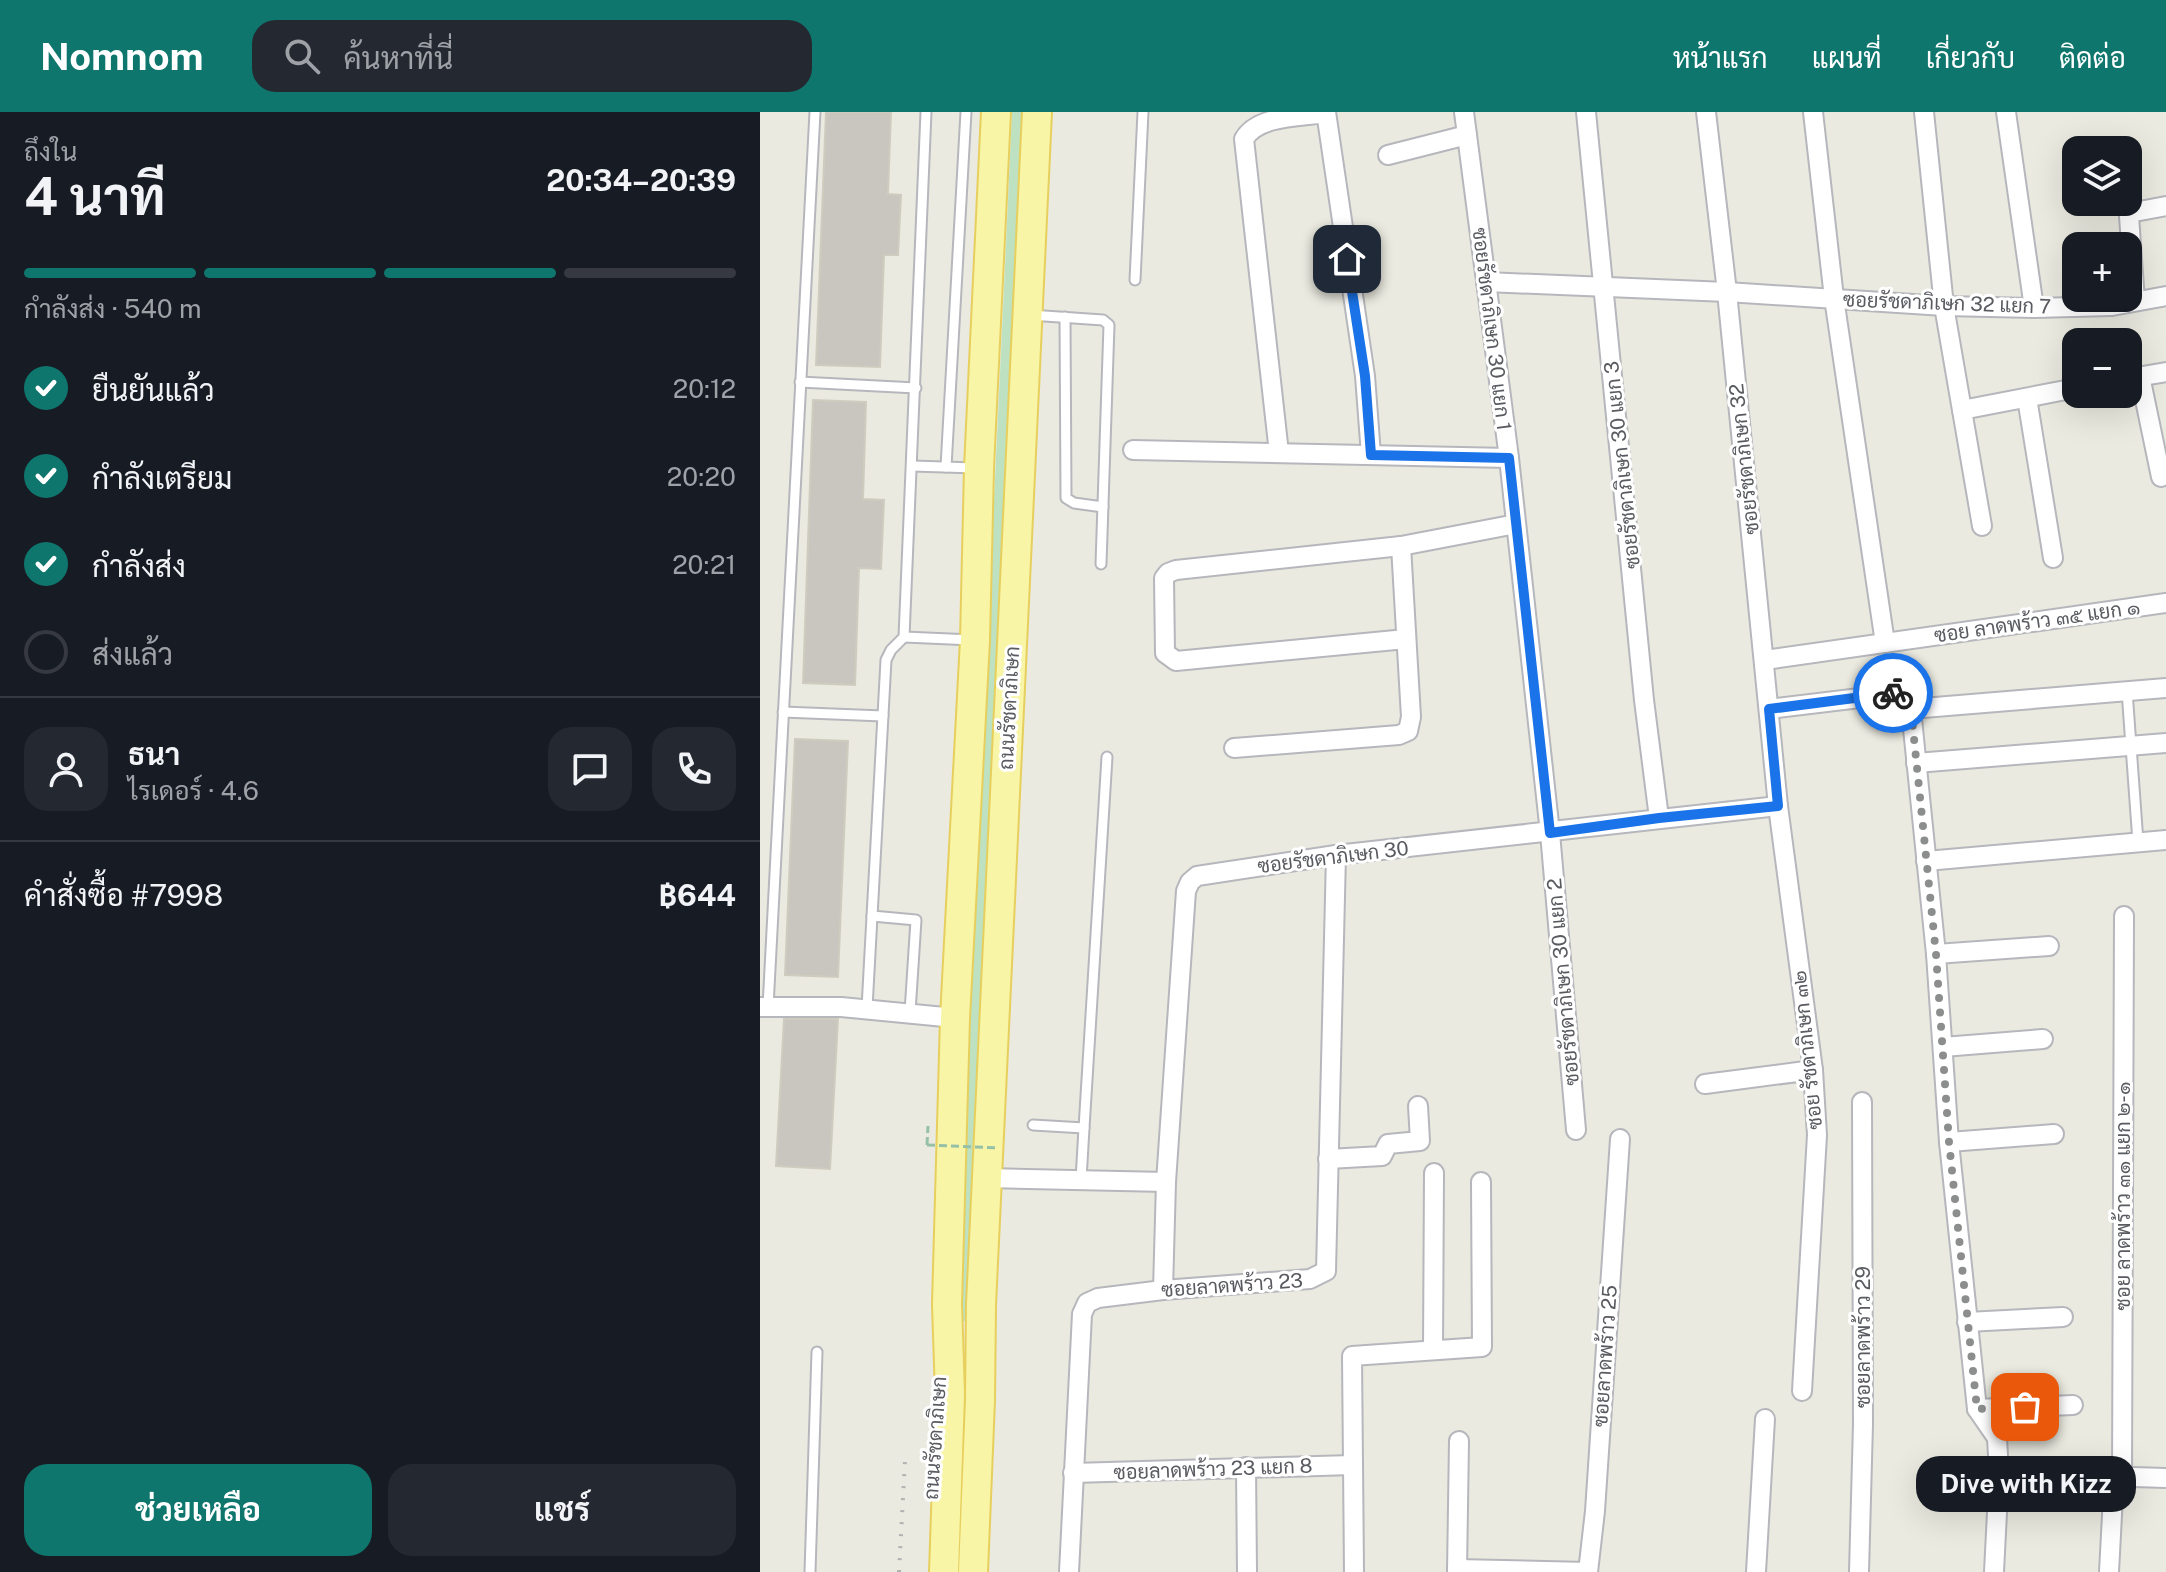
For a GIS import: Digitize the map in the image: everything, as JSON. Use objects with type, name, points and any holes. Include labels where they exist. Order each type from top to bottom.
[{"type":"main road","name":"ถนนรัชดาภิเษก","points":[[960,1572],[947,1304],[955,1018],[975,640],[979,468],[996,112]]},
{"type":"main road","name":"ถนนรัชดาภิเษก","points":[[973,1572],[981,1305],[1037,112]]},
{"type":"main road","name":"ถนนรัชดาภิเษก","points":[[927,1572],[935,1409],[947,1304]]},
{"type":"main road","name":"ถนนรัชดาภิเษก","points":[[944,1572],[955,1511],[981,1305]]},
{"type":"street","name":"ซอยรัชดาภิเษก 30 แยก 1","points":[[1464,112],[1509,458],[1550,833]]},
{"type":"street","name":"ซอยรัชดาภิเษก 30 แยก 3","points":[[1586,112],[1644,700],[1659,818]]},
{"type":"street","name":"ซอยรัชดาภิเษก 32","points":[[1706,112],[1778,806]]},
{"type":"street","points":[[1813,112],[1834,298],[1885,643]]},
{"type":"street","points":[[1924,112],[1944,306],[1982,526]]},
{"type":"street","points":[[2006,112],[2034,308]]},
{"type":"street","points":[[1279,453],[1244,139],[1249,131],[1266,122],[1326,113],[1365,376],[1371,455]]},
{"type":"street","points":[[1388,155],[1467,135]]},
{"type":"street","points":[[2142,207],[2166,206]]},
{"type":"street","name":"ซอยรัชดาภิเษก 32 แยก 7","points":[[1486,282],[1727,292],[1944,306],[2062,307]]},
{"type":"street","name":"ซอยรัชดาภิเษก 32 แยก 7","points":[[2142,300],[2166,296]]},
{"type":"street","points":[[2142,376],[2166,372]]},
{"type":"street","points":[[1962,410],[2062,391]]},
{"type":"street","points":[[2027,398],[2053,558]]},
{"type":"street","points":[[2142,407],[2161,477]]},
{"type":"street","points":[[1133,450],[1509,458]]},
{"type":"street","points":[[1406,639],[1176,661],[1165,653],[1164,578],[1168,573],[1401,546],[1516,524]]},
{"type":"street","points":[[1234,748],[1399,735],[1408,731],[1411,717],[1401,546]]},
{"type":"street","name":"ซอย ลาดพร้าว ๓๕ แยก ๑","points":[[1765,660],[2166,603]]},
{"type":"street","points":[[1911,709],[2166,688]]},
{"type":"street","points":[[1769,709],[1901,693],[1911,709],[1936,954],[1949,1142],[1977,1409],[1997,1438],[1999,1473],[1994,1572]]},
{"type":"street","points":[[1916,763],[2166,743]]},
{"type":"street","name":"ซอยรัชดาภิเษก 30","points":[[1163,1290],[1166,1182],[1186,891],[1197,876],[1336,855],[1778,806]]},
{"type":"street","name":"ซอย รัชดาภิเษก ๓๒","points":[[1778,806],[1813,1070],[1817,1135],[1802,1391]]},
{"type":"street","name":"ซอยรัชดาภิเษก 30 แยก 2","points":[[1550,833],[1576,1130]]},
{"type":"street","points":[[1926,861],[2166,840]]},
{"type":"street","name":"ซอยลาดพร้าว 23","points":[[1069,1572],[1082,1314],[1087,1303],[1098,1298],[1163,1290],[1310,1279],[1326,1271],[1336,855]]},
{"type":"street","name":"ซอย ลาดพร้าว ๓๑ แยก ๒-๑","points":[[2109,1572],[2118,1477],[2124,916]]},
{"type":"street","points":[[1936,954],[2049,946]]},
{"type":"street","points":[[764,1007],[867,1008],[955,1018]]},
{"type":"street","points":[[1943,1047],[2043,1039]]},
{"type":"street","points":[[1705,1084],[1813,1070]]},
{"type":"street","name":"ซอยลาดพร้าว 29","points":[[1859,1572],[1863,1424],[1862,1102]]},
{"type":"street","points":[[1328,1159],[1382,1156],[1388,1144],[1420,1141],[1418,1106]]},
{"type":"street","points":[[1949,1142],[2054,1134]]},
{"type":"street","name":"ซอยลาดพร้าว 25","points":[[1588,1572],[1595,1511],[1620,1139]]},
{"type":"street","points":[[1433,1350],[1434,1173]]},
{"type":"street","points":[[987,1178],[1166,1182]]},
{"type":"street","points":[[1354,1572],[1352,1356],[1482,1347],[1481,1182]]},
{"type":"street","points":[[1967,1322],[2063,1317]]},
{"type":"street","points":[[1977,1409],[2073,1405]]},
{"type":"street","points":[[1756,1572],[1765,1419]]},
{"type":"street","points":[[1459,1441],[1457,1571],[1588,1572]]},
{"type":"street","name":"ซอยลาดพร้าว 23 แยก 8","points":[[1073,1473],[1353,1465]]},
{"type":"street","points":[[1246,1467],[1247,1572]]},
{"type":"street","points":[[1999,1473],[2166,1478]]},
{"type":"lane","points":[[764,1007],[815,112]]},
{"type":"lane","points":[[867,1008],[886,660],[904,637],[926,112]]},
{"type":"lane","points":[[946,467],[966,112]]},
{"type":"lane","points":[[1135,280],[1143,112]]},
{"type":"lane","points":[[1027,315],[1103,320],[1109,325],[1101,564]]},
{"type":"lane","points":[[1065,317],[1066,498],[1074,503],[1103,507]]},
{"type":"lane","points":[[800,382],[916,388]]},
{"type":"lane","points":[[912,466],[979,468]]},
{"type":"lane","points":[[904,637],[975,640]]},
{"type":"lane","points":[[2127,691],[2138,842]]},
{"type":"lane","points":[[783,712],[883,716]]},
{"type":"lane","points":[[1081,1180],[1107,757]]},
{"type":"lane","points":[[872,916],[916,920],[910,1012]]},
{"type":"lane","points":[[1033,1125],[1084,1128]]},
{"type":"lane","points":[[810,1572],[817,1352]]},
{"type":"path","points":[[928,1126],[927,1145],[998,1148]]},
{"type":"green space","points":[[1012,112],[1024,112],[967,1317],[966,1321],[961,1322],[958,1278]]},
{"type":"building","points":[[826,112],[891,112],[888,194],[901,195],[898,255],[884,255],[880,367],[816,365]]},
{"type":"building","points":[[813,400],[866,402],[863,499],[884,500],[881,569],[859,568],[855,685],[803,683]]},
{"type":"building","points":[[795,739],[848,741],[838,977],[785,975]]},
{"type":"building","points":[[784,1019],[838,1019],[830,1169],[776,1166]]},
{"type":"railway","points":[[899,1572],[905,1461]]},
{"type":"way so far","points":[[1893,693],[1906,697],[1911,709],[1936,954],[1949,1142],[1977,1409],[2025,1407]]},
{"type":"place","name":"Dive with Kizz","points":[[2025,1407]]},
{"type":"route","points":[[1347,259],[1365,376],[1371,455],[1509,458],[1550,833],[1778,806],[1769,709],[1893,693]]}]
